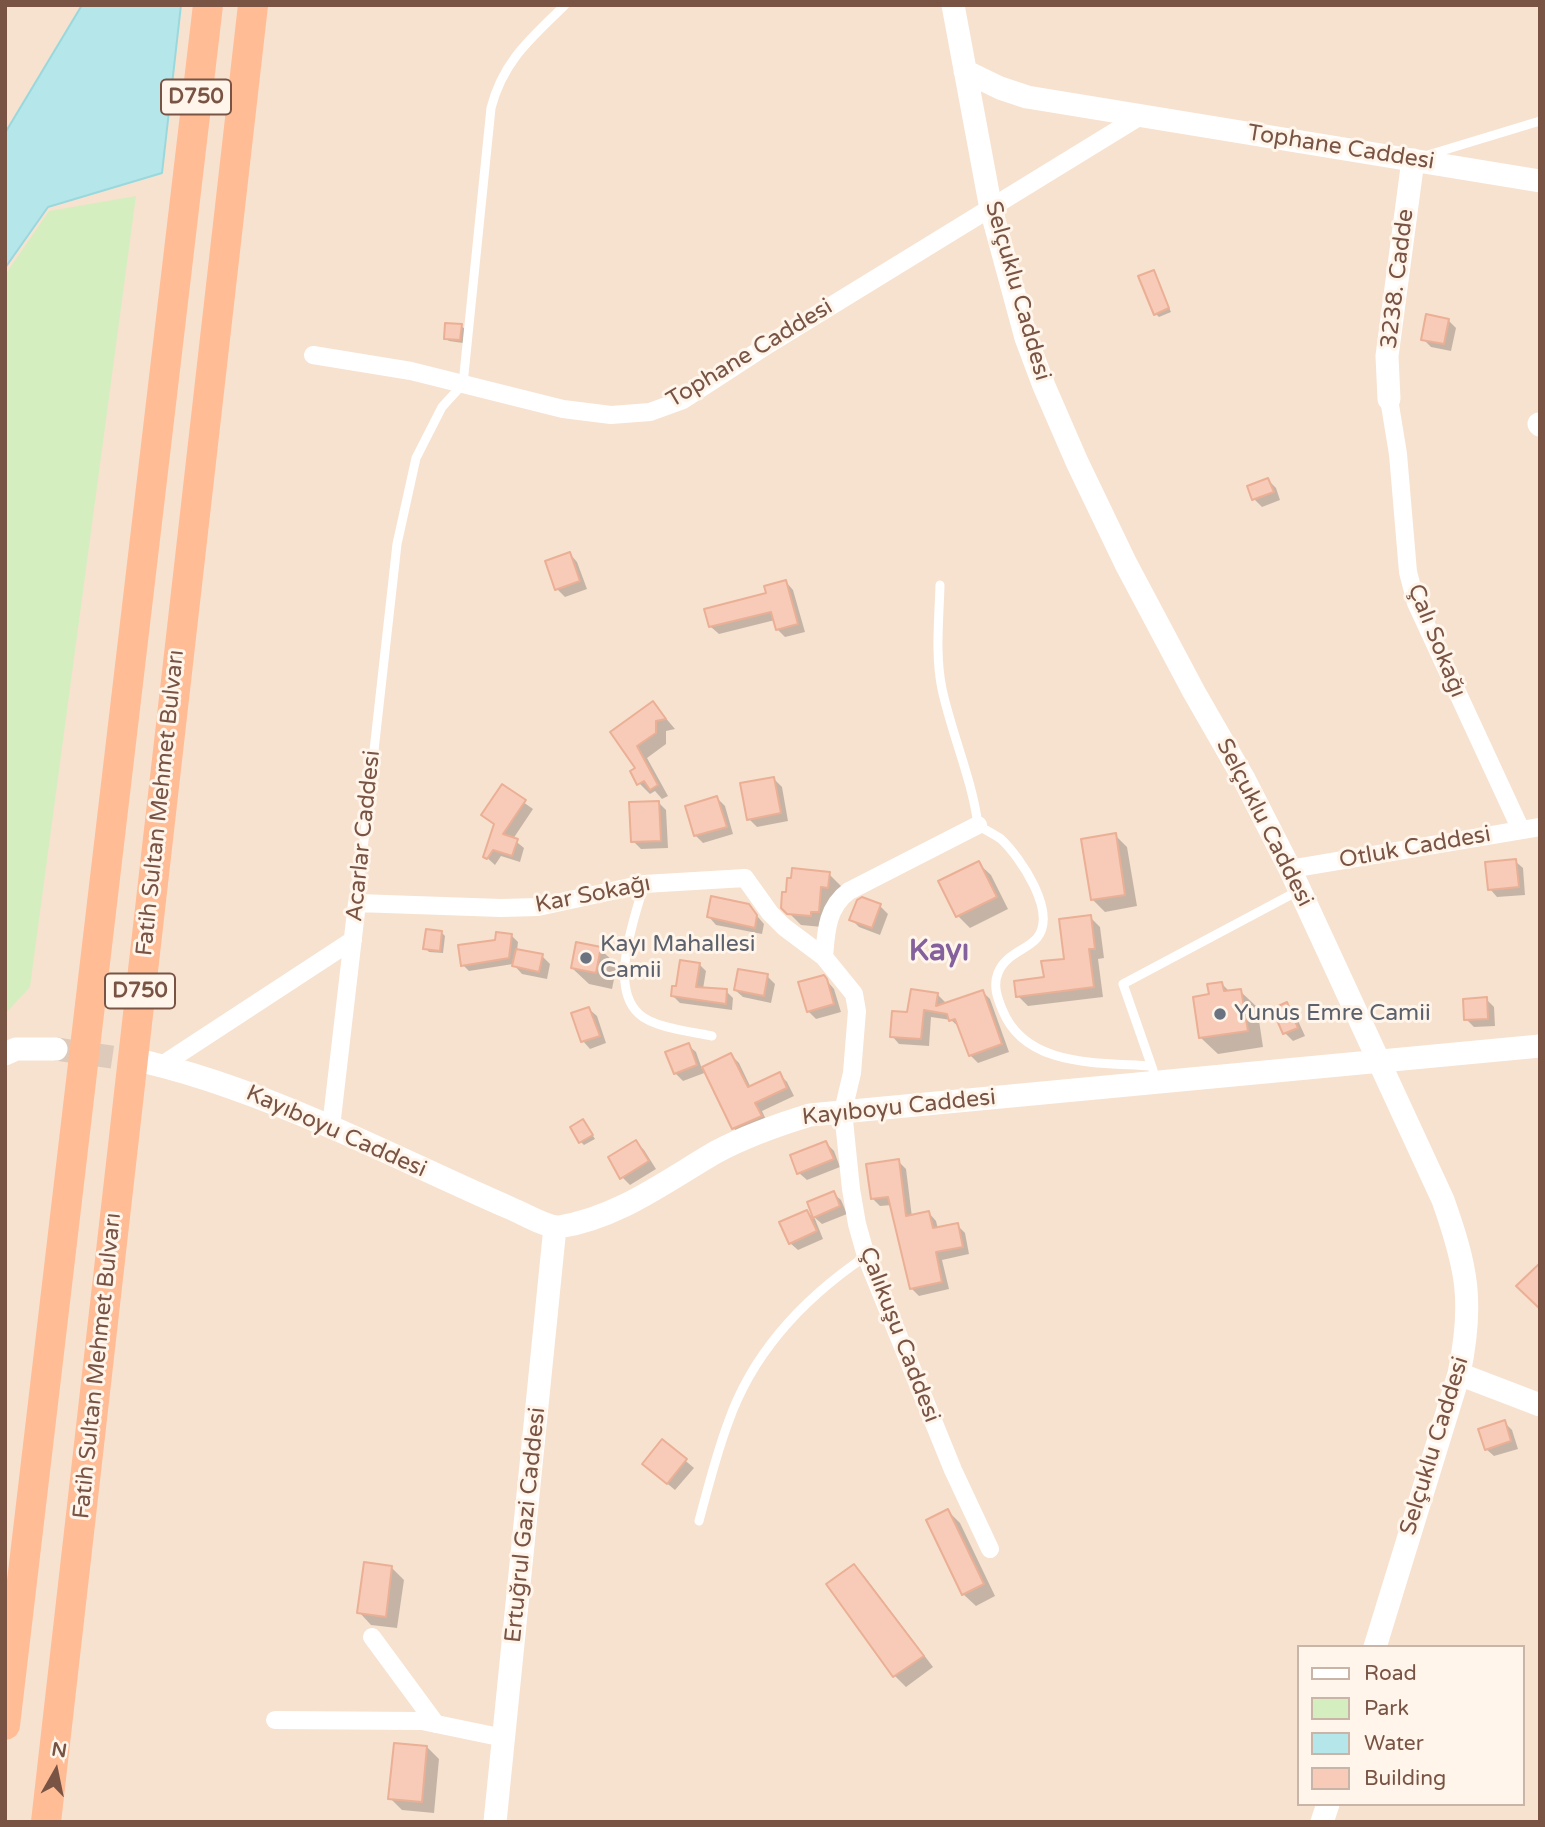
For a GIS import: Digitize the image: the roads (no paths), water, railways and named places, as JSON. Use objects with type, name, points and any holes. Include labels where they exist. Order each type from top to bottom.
[{"type":"highway","name":"Fatih Sultan Mehmet Bulvarı","points":[[5,1725],[208,5]]},
{"type":"highway","name":"Fatih Sultan Mehmet Bulvarı","points":[[46,1822],[253,5]]},
{"type":"street","name":"Selçuklu Caddesi","points":[[953,5],[991,209],[1026,338],[1077,462],[1126,564],[1244,779],[1295,880],[1443,1200],[1461,1251],[1469,1308],[1459,1374],[1376,1645]]},
{"type":"street","name":"Tophane Caddesi","points":[[965,71],[1000,88],[1027,97],[1540,181]]},
{"type":"street","name":"Tophane Caddesi","points":[[313,355],[411,371],[563,409],[611,415],[650,412],[683,400],[769,344],[1142,115]]},
{"type":"street","name":"3238. Cadde","points":[[1389,399],[1387,356],[1413,160]]},
{"type":"street","name":"Çalı Sokağı","points":[[1389,399],[1398,454],[1408,572],[1416,603],[1521,830]]},
{"type":"street","points":[[824,957],[826,926],[839,898],[978,825]]},
{"type":"street","name":"Otluk Caddesi","points":[[1295,880],[1540,827]]},
{"type":"street","name":"Kar Sokağı","points":[[357,903],[538,907],[644,884],[745,878]]},
{"type":"street","name":"Çalıkuşu Caddesi","points":[[745,878],[770,913],[824,957],[854,994],[857,1011],[852,1073],[843,1111],[857,1224],[866,1256],[953,1470],[990,1549]]},
{"type":"street","name":"Acarlar Caddesi","points":[[331,1127],[357,903]]},
{"type":"street","points":[[154,1064],[352,940]]},
{"type":"street","name":"Kayıboyu Caddesi","points":[[154,1064],[228,1086],[331,1127],[423,1171],[555,1227],[588,1221],[614,1211],[718,1152],[769,1128],[810,1115],[1154,1074],[1380,1062],[1540,1046]]},
{"type":"street","points":[[5,1054],[16,1049],[56,1049]]},
{"type":"street","name":"Ertuğrul Gazi Caddesi","points":[[495,1822],[555,1227]]},
{"type":"street","points":[[1459,1374],[1540,1405]]},
{"type":"street","points":[[372,1637],[436,1724]]},
{"type":"street","points":[[275,1720],[422,1721],[504,1738]]},
{"type":"lane","points":[[463,384],[494,94],[513,57],[565,5]]},
{"type":"lane","points":[[1413,160],[1540,121]]},
{"type":"lane","name":"Acarlar Caddesi","points":[[357,903],[397,544],[416,458],[442,407],[463,384]]},
{"type":"lane","points":[[940,585],[938,660],[942,687],[975,804],[978,825],[1000,838],[1023,868],[1042,901],[1044,918],[1038,937],[1006,961],[998,972],[995,987],[1007,1022],[1024,1042],[1043,1052],[1154,1074],[1123,984],[1295,880]]},
{"type":"lane","points":[[644,884],[625,960],[625,985],[629,1001],[640,1016],[655,1023],[712,1035]]},
{"type":"lane","points":[[699,1521],[728,1421],[758,1359],[789,1321],[817,1293],[866,1256]]},
{"type":"water","points":[[82,5],[181,5],[162,173],[48,207],[5,268],[5,133]]},
{"type":"tunnel","points":[[56,1049],[146,1062]]},
{"type":"place","name":"Kayı Mahallesi Camii","points":[[586,958]]},
{"type":"place","name":"Yunus Emre Camii","points":[[1220,1014]]},
{"type":"district","name":"Kayı","points":[[939,952]]}]
